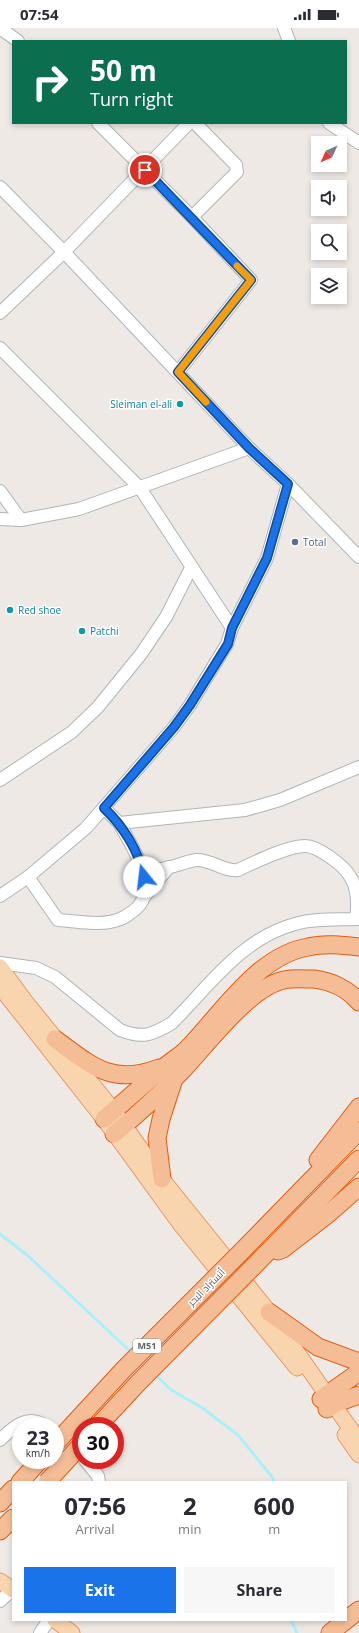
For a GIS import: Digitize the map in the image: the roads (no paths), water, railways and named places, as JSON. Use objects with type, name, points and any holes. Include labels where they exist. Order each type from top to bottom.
[{"type":"highway","points":[[109,1115],[170,1072],[183,1052],[206,1029],[231,999],[269,964],[288,953],[307,947],[340,945],[359,946]]},
{"type":"highway","points":[[119,1130],[170,1072],[246,1002],[263,990],[283,980],[305,978],[321,980],[339,986],[359,1002]]},
{"type":"highway","points":[[55,1039],[87,1062],[102,1070],[117,1075],[170,1072]]},
{"type":"highway","points":[[162,1179],[157,1138],[170,1072]]},
{"type":"highway","points":[[307,1184],[320,1156],[359,1107]]},
{"type":"highway","name":"أتستراد البحر","points":[[64,1434],[124,1369],[359,1131]]},
{"type":"highway","name":"أتستراد البحر","points":[[106,1417],[143,1377],[359,1159]]},
{"type":"highway","points":[[256,1263],[283,1249],[327,1215],[359,1187]]},
{"type":"highway","points":[[269,1312],[318,1347],[359,1362]]},
{"type":"highway","points":[[327,1402],[359,1372]]},
{"type":"highway","points":[[327,1402],[359,1395]]},
{"type":"highway","points":[[48,1481],[72,1455]]},
{"type":"highway","points":[[21,1481],[32,1469]]},
{"type":"highway","points":[[0,1503],[12,1490]]},
{"type":"highway","points":[[0,1531],[12,1519]]},
{"type":"highway","points":[[347,1620],[359,1610]]},
{"type":"highway","points":[[330,1633],[345,1621]]},
{"type":"main road","points":[[0,967],[55,1039],[109,1115],[181,1225],[359,1440]]},
{"type":"main road","points":[[0,988],[109,1115]]},
{"type":"main road","points":[[119,1130],[162,1179],[269,1312],[359,1455]]},
{"type":"main road","points":[[56,1621],[72,1633]]},
{"type":"street","points":[[0,28],[17,40]]},
{"type":"street","points":[[284,28],[289,40]]},
{"type":"street","points":[[99,124],[192,217],[251,280],[178,372]]},
{"type":"street","points":[[0,313],[64,252],[188,124]]},
{"type":"street","points":[[192,217],[237,172],[236,165],[196,124]]},
{"type":"street","points":[[331,124],[359,143]]},
{"type":"street","points":[[0,188],[64,252],[249,448],[288,484],[359,557]]},
{"type":"street","points":[[0,348],[140,488],[191,568],[232,628]]},
{"type":"street","points":[[1,521],[21,520],[79,509],[249,448]]},
{"type":"street","points":[[0,896],[28,877],[86,828],[174,727],[190,705],[228,644],[232,628],[267,558],[288,484]]},
{"type":"street","points":[[0,491],[21,520]]},
{"type":"street","points":[[0,780],[72,732],[98,707],[141,654],[166,617],[191,568]]},
{"type":"street","points":[[119,823],[245,810],[280,800],[359,767]]},
{"type":"street","points":[[28,877],[58,920],[85,923],[110,922],[122,919],[137,909],[142,903],[146,889],[142,864],[119,823],[104,808]]},
{"type":"street","points":[[0,963],[36,968],[55,977],[120,1030],[132,1035],[145,1036],[158,1031],[172,1022],[228,965],[245,949],[261,938],[278,929],[296,923],[320,920],[358,919],[359,903],[351,877],[328,855],[305,846],[285,851],[232,871],[210,862],[197,860],[158,870],[149,869],[142,864]]},
{"type":"street","points":[[144,897],[169,867]]},
{"type":"street","points":[[0,1440],[12,1430]]},
{"type":"street","points":[[64,1442],[72,1448]]},
{"type":"street","points":[[93,1469],[98,1476],[99,1481]]},
{"type":"street","points":[[0,1601],[10,1588]]},
{"type":"street","points":[[40,1633],[48,1621]]},
{"type":"waterway","points":[[0,1234],[26,1254],[132,1353]]},
{"type":"waterway","points":[[154,1373],[171,1390],[201,1407],[238,1435],[274,1481]]},
{"type":"waterway","points":[[291,1621],[297,1633]]},
{"type":"place","name":"Sleiman el-ali","points":[[180,404]]},
{"type":"place","name":"Total","points":[[295,542]]},
{"type":"place","name":"Red shoe","points":[[10,610]]},
{"type":"place","name":"Patchi","points":[[82,631]]}]
